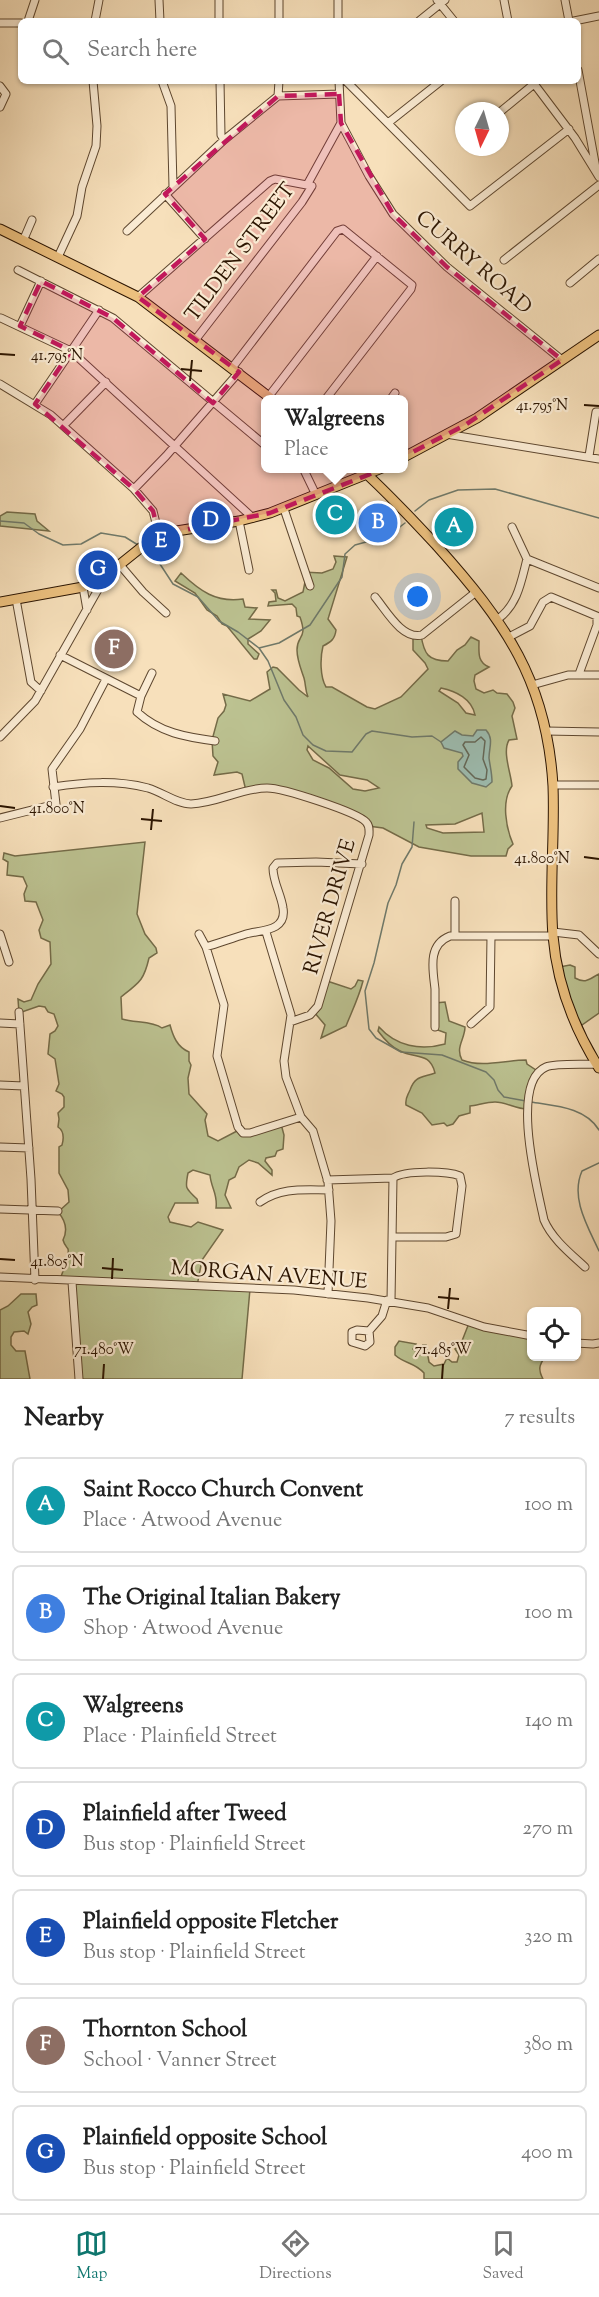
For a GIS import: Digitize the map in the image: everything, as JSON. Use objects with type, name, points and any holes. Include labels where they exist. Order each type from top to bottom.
[{"type":"main road","points":[[0,229],[138,297],[267,395]]},
{"type":"main road","points":[[408,455],[477,418],[599,335]]},
{"type":"main road","points":[[366,473],[385,490],[498,619],[532,685],[546,731],[553,785],[553,934],[566,1000],[576,1028],[598,1066]]},
{"type":"main road","points":[[0,602],[83,587],[116,567],[159,535],[253,518],[372,473]]},
{"type":"street","points":[[29,18],[35,0]]},
{"type":"street","points":[[96,18],[99,0]]},
{"type":"street","points":[[159,0],[160,18]]},
{"type":"street","points":[[219,0],[219,18]]},
{"type":"street","points":[[279,0],[279,18]]},
{"type":"street","points":[[338,0],[338,18]]},
{"type":"street","points":[[504,0],[507,18]]},
{"type":"street","points":[[566,0],[569,18]]},
{"type":"street","points":[[422,18],[440,1],[452,18]]},
{"type":"street","points":[[581,20],[599,16]]},
{"type":"street","points":[[0,23],[18,23]]},
{"type":"street","points":[[58,257],[77,216],[82,187],[96,146],[97,126],[93,84]]},
{"type":"street","points":[[163,84],[171,106],[173,187]]},
{"type":"street","points":[[220,84],[221,135],[224,140]]},
{"type":"street","points":[[278,96],[279,84]]},
{"type":"street","points":[[349,84],[470,206],[568,129]]},
{"type":"street","points":[[388,123],[437,84]]},
{"type":"street","points":[[509,104],[531,84]]},
{"type":"street","points":[[534,84],[598,175]]},
{"type":"street","points":[[581,84],[598,175]]},
{"type":"street","points":[[0,86],[6,93],[0,107]]},
{"type":"street","points":[[127,231],[224,140],[278,96],[339,87]]},
{"type":"street","name":"CURRY ROAD","points":[[339,87],[341,123],[369,176],[393,214],[447,267],[562,360]]},
{"type":"street","name":"TILDEN STREET","points":[[196,339],[296,210],[341,123]]},
{"type":"street","points":[[138,297],[273,179],[309,185]]},
{"type":"street","points":[[504,260],[599,185]]},
{"type":"street","points":[[165,194],[205,239]]},
{"type":"street","points":[[23,241],[32,220]]},
{"type":"street","points":[[134,489],[176,446],[213,403],[339,230],[351,235],[412,285],[328,395]]},
{"type":"street","points":[[273,395],[377,256]]},
{"type":"street","points":[[570,283],[599,259]]},
{"type":"street","points":[[18,270],[113,318],[261,442]]},
{"type":"street","points":[[20,326],[41,281]]},
{"type":"street","points":[[35,404],[99,310]]},
{"type":"street","points":[[1,318],[71,351],[253,518]]},
{"type":"street","points":[[64,425],[106,382]]},
{"type":"street","points":[[0,384],[35,404],[64,425],[134,489],[153,511],[159,535]]},
{"type":"street","points":[[589,456],[596,412],[599,412]]},
{"type":"street","points":[[446,434],[599,459]]},
{"type":"street","points":[[305,473],[316,495]]},
{"type":"street","points":[[284,508],[310,586]]},
{"type":"street","points":[[239,520],[249,570]]},
{"type":"street","points":[[498,619],[506,613],[518,595],[527,559],[512,527]]},
{"type":"street","points":[[527,559],[599,588]]},
{"type":"street","points":[[0,737],[32,705],[100,586],[116,567],[166,613]]},
{"type":"street","points":[[83,587],[87,610]]},
{"type":"street","points":[[375,597],[399,626],[408,634],[416,636],[422,634],[476,592]]},
{"type":"street","points":[[509,637],[530,626],[543,602],[551,597],[598,617],[579,674]]},
{"type":"street","points":[[16,599],[31,682],[41,691]]},
{"type":"street","points":[[60,656],[141,696]]},
{"type":"street","points":[[152,674],[136,711],[149,722],[172,734],[215,741]]},
{"type":"street","points":[[532,685],[579,674],[599,675]]},
{"type":"street","points":[[0,818],[54,805],[56,802],[51,773],[54,763],[80,729],[106,679]]},
{"type":"street","points":[[546,731],[599,732]]},
{"type":"street","name":"RIVER DRIVE","points":[[52,787],[91,782],[120,783],[152,789],[189,804],[260,789],[285,790],[362,818],[366,822],[369,835],[318,1006],[310,1015],[290,1022]]},
{"type":"street","points":[[553,785],[599,784]]},
{"type":"street","points":[[206,947],[248,934],[266,932],[278,924],[283,914],[273,876],[275,864],[306,862],[362,864]]},
{"type":"street","points":[[454,901],[455,936]]},
{"type":"street","points":[[266,932],[288,1002],[290,1022],[284,1067],[301,1117],[313,1131],[329,1190],[331,1221],[328,1294]]},
{"type":"street","points":[[0,934],[9,962]]},
{"type":"street","points":[[199,934],[206,947],[224,1005],[217,1056],[238,1126],[243,1132],[250,1133],[301,1117]]},
{"type":"street","points":[[435,1027],[432,959],[438,942],[444,938],[579,935],[599,954]]},
{"type":"street","points":[[471,1024],[486,1013],[491,1003],[491,936]]},
{"type":"street","points":[[19,1012],[29,1148],[35,1280]]},
{"type":"street","points":[[0,1023],[20,1024]]},
{"type":"street","points":[[585,1267],[547,1228],[544,1220],[530,1143],[528,1105],[532,1083],[544,1068],[554,1065],[598,1066]]},
{"type":"street","points":[[0,1085],[24,1086]]},
{"type":"street","points":[[0,1147],[29,1148]]},
{"type":"street","points":[[327,1180],[393,1178],[418,1173],[460,1176],[462,1186],[457,1230],[453,1236],[392,1237]]},
{"type":"street","points":[[369,1331],[382,1316],[389,1301],[393,1178]]},
{"type":"street","points":[[260,1202],[284,1190],[329,1190]]},
{"type":"street","points":[[0,1209],[58,1211]]},
{"type":"street","name":"MORGAN AVENUE","points":[[0,1278],[257,1288],[328,1294],[428,1308],[491,1329],[527,1335]]},
{"type":"street","points":[[72,1282],[79,1379]]},
{"type":"street","points":[[581,1343],[599,1343]]},
{"type":"highlighted area","points":[[339,94],[341,123],[393,214],[447,267],[562,360],[465,425],[368,475],[270,513],[159,535],[153,511],[134,489],[35,404],[71,351],[20,326],[41,281],[113,318],[213,403],[239,372],[138,297],[205,239],[165,194],[278,96]]},
{"type":"green space","points":[[7,512],[35,514],[37,521],[49,531],[0,526],[0,516]]},
{"type":"green space","points":[[334,556],[347,557],[328,619],[336,630],[332,640],[323,646],[322,651],[322,673],[326,687],[332,687],[367,707],[375,709],[401,697],[428,669],[413,650],[413,636],[421,635],[428,655],[441,661],[448,661],[471,637],[479,641],[482,662],[489,667],[475,675],[476,689],[484,693],[493,690],[507,694],[515,708],[512,716],[517,739],[509,740],[506,750],[512,786],[507,799],[506,815],[513,844],[506,856],[471,856],[419,847],[383,828],[368,826],[361,819],[287,791],[246,791],[242,774],[237,772],[214,775],[218,762],[213,756],[212,740],[218,718],[226,705],[223,694],[250,701],[270,689],[267,672],[273,667],[277,668],[308,697],[297,654],[297,645],[303,633],[300,617],[297,616],[296,608],[292,604],[268,606],[269,602],[276,601],[272,590],[276,590],[278,598],[285,601],[303,592],[305,582],[303,572],[322,573],[333,569],[336,562]],"holes":[[[441,688],[452,691],[467,700],[475,715],[466,713],[458,703],[439,691]],[[308,746],[340,775],[367,780],[379,788],[365,791],[353,789],[329,768],[313,760],[307,750]],[[482,813],[484,832],[443,833],[427,828],[426,825],[455,824]]]},
{"type":"green space","points":[[181,573],[209,594],[225,599],[243,599],[245,607],[257,608],[249,619],[270,620],[261,631],[248,639],[248,644],[259,654],[257,659],[254,659],[217,616],[207,610],[195,593],[175,581]]},
{"type":"green space","points":[[145,842],[137,914],[145,934],[156,948],[157,953],[149,958],[140,980],[121,997],[122,1019],[153,1024],[162,1028],[170,1025],[174,1037],[189,1052],[191,1065],[188,1078],[189,1094],[207,1114],[205,1120],[208,1136],[218,1141],[239,1130],[243,1133],[281,1124],[284,1135],[283,1149],[277,1151],[275,1156],[266,1158],[265,1161],[272,1170],[272,1175],[258,1163],[249,1160],[239,1167],[235,1177],[229,1180],[225,1195],[231,1208],[216,1208],[210,1175],[193,1170],[188,1173],[186,1185],[198,1203],[175,1203],[168,1217],[170,1222],[191,1227],[198,1222],[223,1230],[202,1260],[197,1286],[250,1289],[242,1379],[79,1379],[72,1283],[60,1280],[68,1252],[63,1240],[65,1225],[58,1212],[69,1202],[68,1190],[59,1173],[59,1147],[62,1145],[63,1137],[58,1127],[58,1113],[64,1107],[64,1097],[56,1091],[59,1084],[55,1059],[48,1054],[50,1034],[58,1026],[54,1014],[48,1012],[45,1007],[39,1006],[19,1013],[18,999],[24,1002],[31,1000],[51,964],[50,942],[41,938],[39,930],[43,920],[36,902],[25,901],[24,894],[27,886],[23,877],[7,875],[8,862],[3,859],[4,853],[15,856]]},
{"type":"green space","points":[[570,965],[575,967],[575,978],[582,981],[599,974],[599,1013],[582,1025],[574,1023],[559,967]]},
{"type":"green space","points":[[358,980],[363,981],[346,1026],[321,1038],[325,1025],[314,1012],[327,981],[351,989]]},
{"type":"green space","points":[[445,1002],[449,1021],[465,1027],[460,1047],[462,1060],[486,1064],[526,1060],[527,1064],[539,1072],[527,1109],[495,1102],[470,1106],[470,1113],[459,1116],[453,1124],[447,1126],[444,1123],[432,1125],[422,1113],[406,1105],[406,1098],[414,1082],[435,1073],[433,1066],[422,1057],[394,1047],[378,1031],[379,1027],[401,1043],[418,1047],[445,1044],[446,1033],[435,1029],[435,1003]]},
{"type":"green space","points":[[21,1294],[36,1294],[37,1305],[28,1312],[31,1324],[28,1334],[24,1331],[14,1332],[11,1345],[16,1351],[25,1351],[30,1379],[0,1379],[0,1310]]},
{"type":"green space","points":[[469,1323],[527,1335],[527,1361],[542,1361],[540,1373],[543,1379],[424,1379],[424,1373],[420,1369],[395,1355],[395,1347],[399,1341],[416,1344],[413,1349],[420,1355],[426,1353],[423,1345],[426,1345],[429,1362],[434,1366],[444,1364],[447,1358],[452,1362],[457,1362],[459,1355],[455,1349],[460,1346]]},
{"type":"water","points":[[477,730],[486,730],[490,740],[489,758],[492,782],[486,787],[472,783],[458,769],[462,753],[444,748],[441,742],[455,731],[462,735],[473,736]]},
{"type":"waterway","points":[[415,511],[429,500],[458,490],[495,489],[599,518]]},
{"type":"waterway","points":[[0,521],[24,523],[39,534],[63,545],[81,544],[101,533],[125,537],[138,545]]},
{"type":"waterway","points":[[259,648],[279,643],[310,625],[342,577],[345,554],[355,545],[388,536],[405,523]]},
{"type":"waterway","points":[[143,550],[158,561],[173,584],[198,597],[219,621],[259,648],[268,661],[284,700],[296,717],[303,735],[313,745],[326,751],[352,752],[366,734],[372,731],[412,737],[432,736],[441,742]]},
{"type":"waterway","points":[[414,822],[412,847],[402,864],[388,903],[365,991],[369,1029],[376,1038],[401,1052],[442,1055],[486,1072],[494,1080],[504,1097],[526,1101]]},
{"type":"waterway","points":[[531,1102],[578,1112],[586,1116],[599,1130]]},
{"type":"waterway","points":[[599,1163],[582,1171],[578,1192],[582,1212],[599,1251]]},
{"type":"place","name":"Walgreens","points":[[335,515]]},
{"type":"place","name":"Plainfield after Tweed","points":[[211,521]]},
{"type":"place","name":"The Original Italian Bakery","points":[[378,523]]},
{"type":"place","name":"Saint Rocco Church Convent","points":[[454,527]]},
{"type":"place","name":"Plainfield opposite Fletcher","points":[[161,542]]},
{"type":"place","name":"Plainfield opposite School","points":[[98,570]]},
{"type":"place","name":"Thornton School","points":[[114,649]]}]
